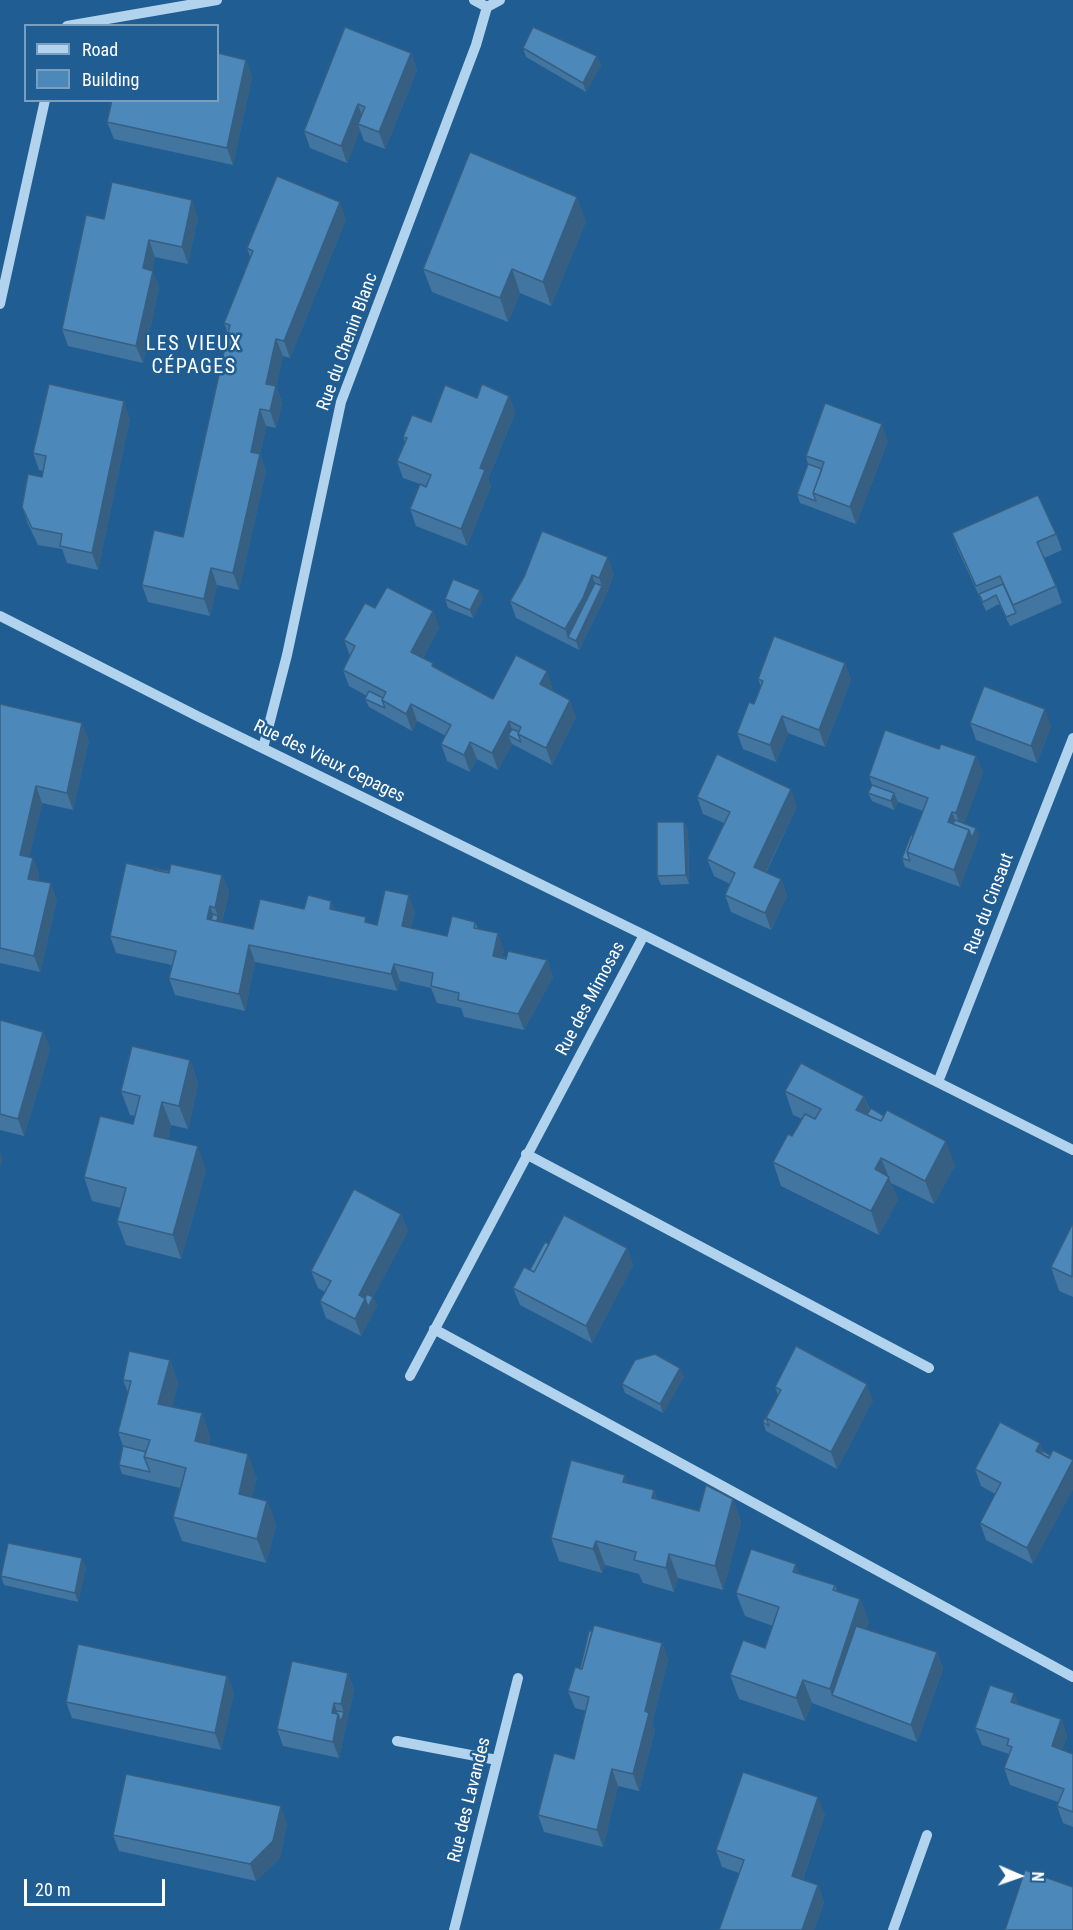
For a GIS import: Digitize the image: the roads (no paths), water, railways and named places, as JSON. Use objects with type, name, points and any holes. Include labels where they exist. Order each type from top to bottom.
[{"type":"street","points":[[79,24],[218,0]]},
{"type":"street","points":[[474,0],[487,7],[500,0]]},
{"type":"street","name":"Rue du Chenin Blanc","points":[[263,748],[287,655],[341,402],[476,45],[487,7]]},
{"type":"street","points":[[0,304],[45,102]]},
{"type":"street","name":"Rue des Vieux Cepages","points":[[0,616],[263,748],[644,934]]},
{"type":"street","name":"Rue du Cinsaut","points":[[938,1082],[1073,738]]},
{"type":"street","name":"Rue des Mimosas","points":[[410,1376],[644,934],[1073,1150]]},
{"type":"street","points":[[526,1154],[929,1368]]},
{"type":"street","points":[[434,1329],[1073,1677]]},
{"type":"street","name":"Rue des Lavandes","points":[[454,1930],[518,1678]]},
{"type":"street","points":[[397,1741],[497,1761]]},
{"type":"street","points":[[893,1930],[927,1835]]},
{"type":"district","name":"LES VIEUX CÉPAGES","points":[[194,356]]}]
